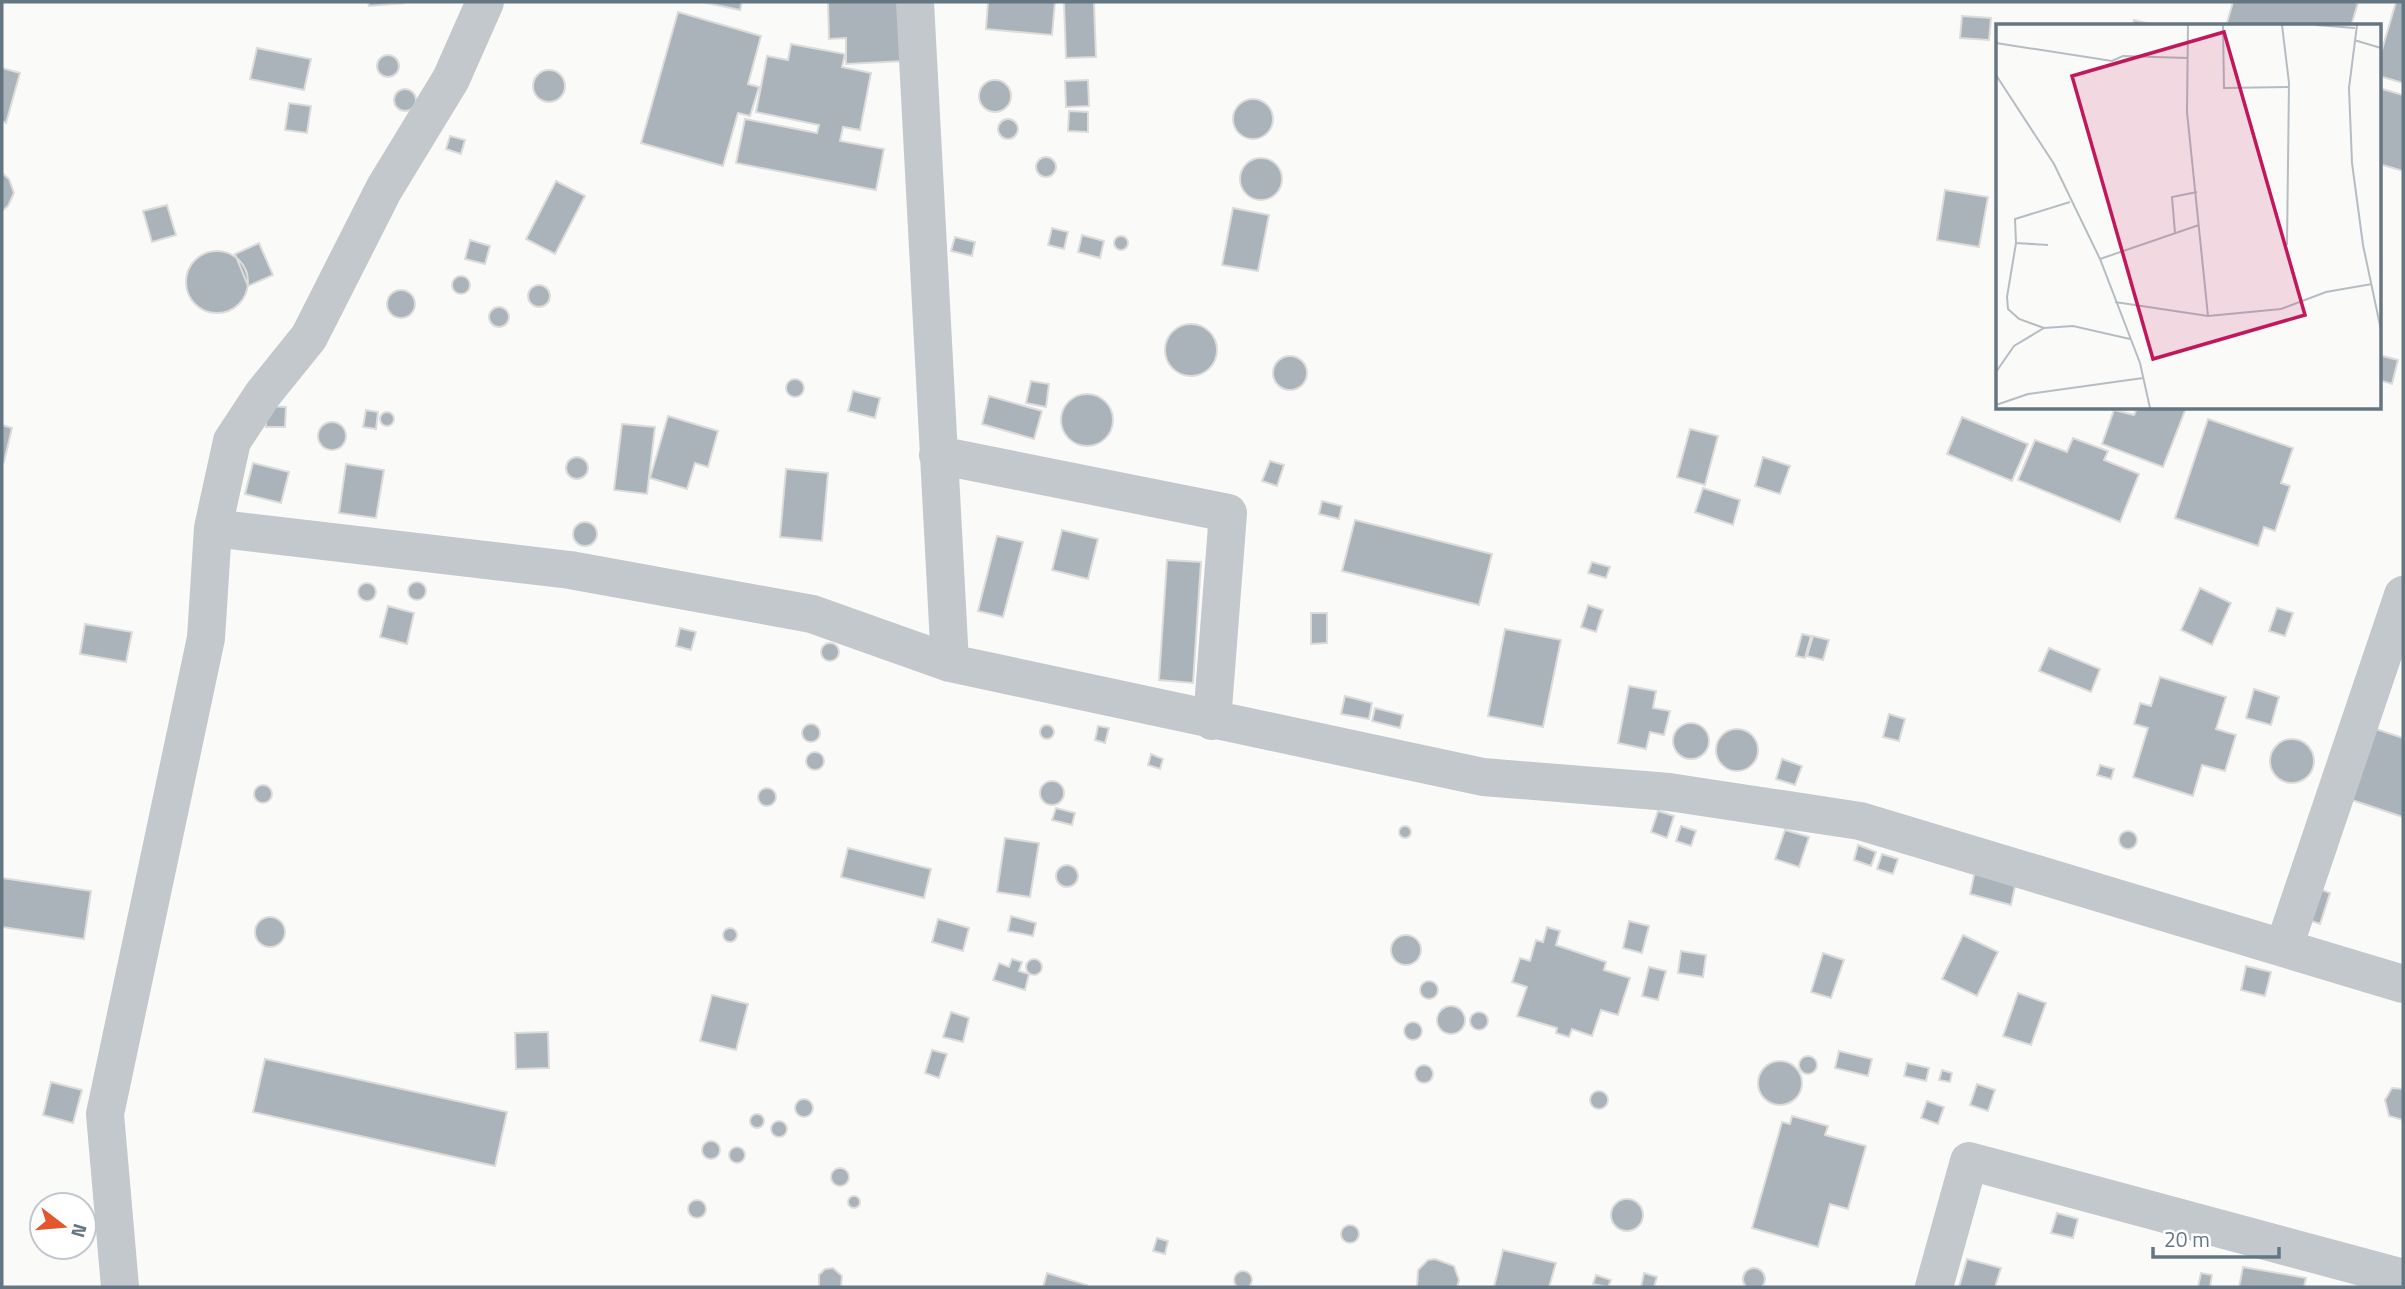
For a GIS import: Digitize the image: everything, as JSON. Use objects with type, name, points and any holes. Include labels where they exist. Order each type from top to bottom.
[{"type":"street","points":[[120,1287],[105,1114],[206,638],[213,528],[232,442],[264,394],[309,337],[384,189],[451,79],[485,2]]},
{"type":"street","points":[[915,2],[950,663]]},
{"type":"street","points":[[939,455],[1228,513],[1212,721]]},
{"type":"street","points":[[213,528],[570,570],[812,614],[950,663],[1483,778],[1669,792],[1860,821],[2403,984]]},
{"type":"street","points":[[2284,947],[2403,595]]},
{"type":"street","points":[[1934,1287],[1969,1161],[2403,1278]]},
{"type":"building","points":[[368,2],[404,2],[404,3],[369,6]]},
{"type":"building","points":[[702,2],[742,2],[740,10]]},
{"type":"building","points":[[828,2],[901,2],[904,61],[846,64],[846,38],[829,39]]},
{"type":"building","points":[[988,2],[1055,2],[1052,35],[986,29]]},
{"type":"building","points":[[1064,2],[1094,2],[1096,57],[1066,58]]},
{"type":"building","points":[[2233,2],[2358,3],[2352,24],[2227,24]]},
{"type":"building","points":[[2396,2],[2403,2],[2403,83],[2380,76],[2380,57]]},
{"type":"building","points":[[678,12],[761,36],[748,84],[759,87],[750,116],[738,113],[723,166],[641,143]]},
{"type":"building","points":[[1962,16],[1991,18],[1989,40],[1960,38]]},
{"type":"building","points":[[2134,20],[2150,24],[2133,24]]},
{"type":"building","points":[[791,44],[845,54],[842,67],[871,73],[860,130],[843,127],[840,141],[884,149],[876,190],[736,163],[745,119],[817,133],[819,125],[756,112],[767,56],[788,60]]},
{"type":"building","points":[[257,48],[311,59],[304,90],[250,79]]},
{"type":"building","points":[[388,55],[396,58],[399,66],[396,74],[388,77],[380,74],[377,66],[380,58]]},
{"type":"building","points":[[2,68],[20,73],[6,123],[2,121]]},
{"type":"building","points":[[549,70],[560,75],[565,86],[560,97],[549,102],[538,97],[533,86],[538,75]]},
{"type":"building","points":[[995,80],[1006,85],[1011,96],[1006,107],[995,112],[984,107],[979,96],[984,85]]},
{"type":"building","points":[[1088,80],[1089,106],[1066,107],[1065,81]]},
{"type":"building","points":[[2380,88],[2403,95],[2403,171],[2380,164]]},
{"type":"building","points":[[405,89],[413,92],[416,100],[413,108],[405,111],[397,108],[394,100],[397,92]]},
{"type":"building","points":[[1253,99],[1267,105],[1273,119],[1267,133],[1253,139],[1239,133],[1233,119],[1239,105]]},
{"type":"building","points":[[289,103],[311,106],[307,133],[285,130]]},
{"type":"building","points":[[1069,111],[1088,112],[1088,132],[1068,131]]},
{"type":"building","points":[[1008,119],[1015,122],[1018,129],[1015,136],[1008,139],[1001,136],[998,129],[1001,122]]},
{"type":"building","points":[[450,136],[465,140],[461,154],[446,149]]},
{"type":"building","points":[[1046,157],[1053,160],[1056,167],[1053,174],[1046,177],[1039,174],[1036,167],[1039,160]]},
{"type":"building","points":[[1261,158],[1276,164],[1282,179],[1276,194],[1261,200],[1246,194],[1240,179],[1246,164]]},
{"type":"building","points":[[2,173],[9,179],[14,193],[8,206],[2,211]]},
{"type":"building","points":[[556,181],[585,196],[555,254],[526,239]]},
{"type":"building","points":[[1945,190],[1988,197],[1979,247],[1937,240]]},
{"type":"building","points":[[167,205],[176,235],[152,242],[143,211]]},
{"type":"building","points":[[1233,208],[1269,215],[1258,271],[1222,265]]},
{"type":"building","points":[[1052,228],[1068,232],[1064,249],[1048,245]]},
{"type":"building","points":[[1082,235],[1104,241],[1100,258],[1078,252]]},
{"type":"building","points":[[1121,236],[1126,238],[1126,248],[1121,250],[1116,248],[1114,243],[1116,238]]},
{"type":"building","points":[[955,237],[975,242],[972,256],[951,251]]},
{"type":"building","points":[[470,240],[490,246],[485,264],[465,259]]},
{"type":"building","points":[[259,243],[273,275],[248,286],[235,254]]},
{"type":"building","points":[[217,251],[239,260],[248,282],[239,304],[217,313],[195,304],[186,282],[195,260]]},
{"type":"building","points":[[461,276],[467,279],[470,285],[467,291],[461,294],[455,291],[452,285],[455,279]]},
{"type":"building","points":[[539,285],[549,292],[550,296],[543,306],[539,307],[529,300],[528,296],[535,286]]},
{"type":"building","points":[[401,290],[411,294],[415,304],[411,314],[401,318],[391,314],[387,304],[391,294]]},
{"type":"building","points":[[499,307],[506,310],[509,317],[506,324],[499,327],[492,324],[489,317],[492,310]]},
{"type":"building","points":[[1191,324],[1201,326],[1209,332],[1215,340],[1215,360],[1209,368],[1201,374],[1191,376],[1181,374],[1173,368],[1167,360],[1165,350],[1167,340],[1173,332],[1181,326]]},
{"type":"building","points":[[2380,355],[2398,360],[2392,384],[2380,380]]},
{"type":"building","points":[[1290,356],[1302,361],[1307,373],[1302,385],[1290,390],[1278,385],[1273,373],[1278,361]]},
{"type":"building","points":[[795,379],[801,382],[804,388],[801,394],[795,397],[789,394],[786,388],[789,382]]},
{"type":"building","points":[[1031,381],[1049,384],[1046,407],[1026,403]]},
{"type":"building","points":[[853,391],[880,398],[875,418],[848,411]]},
{"type":"building","points":[[1087,394],[1097,396],[1105,402],[1111,410],[1111,430],[1105,438],[1097,444],[1087,446],[1077,444],[1069,438],[1063,430],[1061,420],[1063,410],[1069,402],[1077,396]]},
{"type":"building","points":[[989,396],[1042,411],[1034,439],[982,424]]},
{"type":"building","points":[[266,406],[286,407],[285,427],[266,427]]},
{"type":"building","points":[[366,410],[378,412],[376,429],[363,427]]},
{"type":"building","points":[[2114,410],[2134,415],[2136,410],[2185,410],[2163,467],[2102,444]]},
{"type":"building","points":[[384,412],[390,412],[394,419],[390,426],[384,426],[380,422],[380,416]]},
{"type":"building","points":[[668,416],[718,431],[708,467],[695,463],[687,489],[650,478]]},
{"type":"building","points":[[1962,417],[2028,444],[2012,481],[1947,454]]},
{"type":"building","points":[[2208,419],[2293,448],[2281,483],[2290,486],[2275,531],[2264,527],[2258,546],[2175,518]]},
{"type":"building","points":[[332,422],[342,426],[346,436],[342,446],[332,450],[322,446],[318,436],[322,426]]},
{"type":"building","points":[[622,424],[655,427],[647,494],[614,490]]},
{"type":"building","points":[[2,425],[12,428],[4,462],[2,461]]},
{"type":"building","points":[[1690,429],[1718,436],[1705,485],[1677,477]]},
{"type":"building","points":[[2073,438],[2108,451],[2104,460],[2139,474],[2120,522],[2018,480],[2035,440],[2067,452]]},
{"type":"building","points":[[577,457],[587,464],[588,468],[581,478],[577,479],[567,472],[566,468],[573,458]]},
{"type":"building","points":[[1763,457],[1790,466],[1780,494],[1755,486]]},
{"type":"building","points":[[1270,461],[1284,465],[1277,486],[1262,481]]},
{"type":"building","points":[[253,463],[289,472],[281,503],[245,494]]},
{"type":"building","points":[[346,464],[384,470],[376,518],[339,513]]},
{"type":"building","points":[[786,469],[828,473],[822,541],[780,537]]},
{"type":"building","points":[[1703,488],[1740,500],[1733,525],[1695,512]]},
{"type":"building","points":[[1322,501],[1342,506],[1339,519],[1319,514]]},
{"type":"building","points":[[1355,520],[1492,554],[1479,605],[1342,571]]},
{"type":"building","points":[[585,522],[594,525],[597,534],[594,543],[585,546],[576,543],[573,534],[576,525]]},
{"type":"building","points":[[1062,530],[1098,539],[1088,579],[1052,570]]},
{"type":"building","points":[[997,536],[1023,542],[1003,617],[978,611]]},
{"type":"building","points":[[1167,560],[1201,562],[1193,683],[1159,680]]},
{"type":"building","points":[[1592,562],[1610,567],[1606,578],[1588,573]]},
{"type":"building","points":[[413,582],[421,582],[426,591],[424,598],[413,600],[408,595],[408,587]]},
{"type":"building","points":[[363,583],[371,583],[376,592],[374,599],[363,601],[358,596],[358,588]]},
{"type":"building","points":[[2200,588],[2231,603],[2212,645],[2181,630]]},
{"type":"building","points":[[1588,605],[1603,610],[1596,632],[1581,627]]},
{"type":"building","points":[[388,606],[414,613],[407,644],[380,637]]},
{"type":"building","points":[[2277,608],[2293,613],[2285,636],[2269,631]]},
{"type":"building","points":[[1311,613],[1327,613],[1327,643],[1311,644]]},
{"type":"building","points":[[85,624],[132,632],[126,662],[80,654]]},
{"type":"building","points":[[680,628],[696,632],[691,650],[676,646]]},
{"type":"building","points":[[1505,629],[1561,640],[1543,727],[1488,716]]},
{"type":"building","points":[[1802,634],[1811,636],[1805,658],[1796,656]]},
{"type":"building","points":[[1813,636],[1829,640],[1823,660],[1807,656]]},
{"type":"building","points":[[826,643],[834,643],[839,652],[837,659],[826,661],[821,656],[821,648]]},
{"type":"building","points":[[2049,648],[2100,669],[2091,692],[2039,671]]},
{"type":"building","points":[[2160,677],[2226,697],[2216,729],[2236,735],[2225,771],[2202,765],[2193,796],[2133,777],[2148,728],[2134,724],[2140,703],[2151,706]]},
{"type":"building","points":[[1629,686],[1656,691],[1653,708],[1670,711],[1664,735],[1650,732],[1646,749],[1618,743]]},
{"type":"building","points":[[2254,689],[2279,697],[2271,725],[2246,718]]},
{"type":"building","points":[[1345,696],[1372,703],[1369,719],[1341,714]]},
{"type":"building","points":[[1375,708],[1403,715],[1400,728],[1372,721]]},
{"type":"building","points":[[1889,714],[1905,719],[1899,741],[1883,737]]},
{"type":"building","points":[[1691,723],[1704,728],[1709,741],[1704,754],[1691,759],[1678,754],[1673,741],[1678,728]]},
{"type":"building","points":[[807,724],[815,724],[820,733],[818,740],[807,742],[802,737],[802,729]]},
{"type":"building","points":[[1044,725],[1050,725],[1054,732],[1050,739],[1044,739],[1040,735],[1040,729]]},
{"type":"building","points":[[1098,726],[1109,728],[1105,743],[1095,740]]},
{"type":"building","points":[[2373,728],[2403,738],[2403,817],[2349,799]]},
{"type":"building","points":[[1737,729],[1752,735],[1758,750],[1752,765],[1737,771],[1722,765],[1716,750],[1722,735]]},
{"type":"building","points":[[2292,739],[2301,740],[2308,745],[2313,752],[2313,770],[2308,777],[2301,782],[2292,783],[2283,782],[2276,777],[2271,770],[2270,761],[2271,752],[2276,745],[2283,740]]},
{"type":"building","points":[[811,752],[819,752],[824,761],[822,768],[811,770],[806,765],[806,757]]},
{"type":"building","points":[[1151,754],[1163,759],[1160,769],[1148,765]]},
{"type":"building","points":[[1782,759],[1802,766],[1795,785],[1776,779]]},
{"type":"building","points":[[2100,765],[2114,769],[2111,779],[2097,775]]},
{"type":"building","points":[[1052,781],[1061,784],[1064,793],[1061,802],[1052,805],[1043,802],[1040,793],[1043,784]]},
{"type":"building","points":[[259,785],[267,785],[272,794],[270,801],[259,803],[254,798],[254,790]]},
{"type":"building","points":[[763,788],[771,788],[776,797],[774,804],[763,806],[758,801],[758,793]]},
{"type":"building","points":[[1056,808],[1075,813],[1072,825],[1052,820]]},
{"type":"building","points":[[1658,811],[1674,816],[1667,838],[1651,832]]},
{"type":"building","points":[[1405,826],[1411,832],[1405,838],[1399,832]]},
{"type":"building","points":[[1681,826],[1696,831],[1691,846],[1676,841]]},
{"type":"building","points":[[1785,830],[1809,837],[1799,867],[1775,859]]},
{"type":"building","points":[[2124,831],[2132,831],[2137,840],[2135,847],[2124,849],[2119,844],[2119,836]]},
{"type":"building","points":[[1005,838],[1039,843],[1030,897],[997,892]]},
{"type":"building","points":[[1858,845],[1876,852],[1871,866],[1854,860]]},
{"type":"building","points":[[848,848],[931,869],[924,898],[841,877]]},
{"type":"building","points":[[1882,854],[1898,859],[1893,874],[1877,869]]},
{"type":"building","points":[[1067,865],[1075,868],[1078,876],[1075,884],[1067,887],[1059,884],[1056,876],[1059,868]]},
{"type":"building","points":[[1975,871],[2016,882],[2011,905],[1970,894]]},
{"type":"building","points":[[2,878],[91,891],[84,939],[2,927]]},
{"type":"building","points":[[2317,888],[2330,893],[2320,924],[2306,919]]},
{"type":"building","points":[[1011,916],[1036,923],[1033,936],[1008,931]]},
{"type":"building","points":[[270,917],[281,921],[285,932],[281,943],[270,947],[259,943],[255,932],[259,921]]},
{"type":"building","points":[[938,919],[969,928],[963,951],[932,942]]},
{"type":"building","points":[[1629,921],[1649,926],[1642,953],[1623,948]]},
{"type":"building","points":[[1547,927],[1560,931],[1556,945],[1606,962],[1604,970],[1630,978],[1618,1015],[1601,1010],[1592,1036],[1572,1029],[1569,1037],[1556,1033],[1557,1028],[1517,1016],[1527,987],[1512,982],[1520,958],[1530,961],[1536,940],[1543,942]]},
{"type":"building","points":[[727,928],[733,928],[737,935],[733,942],[727,942],[723,938],[723,932]]},
{"type":"building","points":[[1406,935],[1417,939],[1421,950],[1417,961],[1406,965],[1395,961],[1391,950],[1395,939]]},
{"type":"building","points":[[1963,935],[1998,952],[1977,996],[1942,979]]},
{"type":"building","points":[[1681,951],[1706,955],[1703,977],[1678,973]]},
{"type":"building","points":[[1823,953],[1844,960],[1831,998],[1811,992]]},
{"type":"building","points":[[1012,959],[1022,962],[1019,971],[1029,974],[1025,990],[993,980],[999,963],[1009,967]]},
{"type":"building","points":[[1034,959],[1042,967],[1034,975],[1026,967]]},
{"type":"building","points":[[2246,966],[2271,972],[2265,996],[2241,990]]},
{"type":"building","points":[[1649,967],[1666,971],[1658,1000],[1642,996]]},
{"type":"building","points":[[1425,981],[1433,981],[1438,990],[1436,997],[1425,999],[1420,994],[1420,986]]},
{"type":"building","points":[[2018,993],[2046,1003],[2031,1045],[2003,1036]]},
{"type":"building","points":[[712,995],[748,1004],[736,1050],[700,1041]]},
{"type":"building","points":[[1451,1006],[1461,1010],[1465,1020],[1461,1030],[1451,1034],[1441,1030],[1437,1020],[1441,1010]]},
{"type":"building","points":[[951,1012],[969,1018],[963,1042],[943,1037]]},
{"type":"building","points":[[1475,1012],[1483,1012],[1488,1021],[1486,1028],[1475,1030],[1470,1025],[1470,1017]]},
{"type":"building","points":[[1409,1022],[1417,1022],[1422,1031],[1420,1038],[1409,1040],[1404,1035],[1404,1027]]},
{"type":"building","points":[[548,1032],[549,1068],[516,1069],[515,1033]]},
{"type":"building","points":[[932,1050],[947,1054],[939,1078],[925,1073]]},
{"type":"building","points":[[1839,1051],[1872,1059],[1868,1076],[1835,1068]]},
{"type":"building","points":[[1804,1056],[1812,1056],[1817,1065],[1815,1072],[1804,1074],[1799,1069],[1799,1061]]},
{"type":"building","points":[[265,1059],[507,1112],[495,1166],[253,1112]]},
{"type":"building","points":[[1780,1061],[1795,1068],[1802,1083],[1795,1098],[1780,1105],[1765,1098],[1758,1083],[1765,1068]]},
{"type":"building","points":[[1907,1063],[1929,1068],[1926,1081],[1904,1076]]},
{"type":"building","points":[[1420,1065],[1428,1065],[1433,1074],[1431,1081],[1420,1083],[1415,1078],[1415,1070]]},
{"type":"building","points":[[1942,1070],[1952,1073],[1950,1082],[1939,1080]]},
{"type":"building","points":[[51,1082],[82,1090],[73,1123],[43,1115]]},
{"type":"building","points":[[1977,1084],[1995,1090],[1988,1111],[1970,1105]]},
{"type":"building","points":[[2392,1088],[2403,1089],[2403,1120],[2389,1116],[2385,1100]]},
{"type":"building","points":[[1595,1091],[1603,1091],[1608,1100],[1606,1107],[1595,1109],[1590,1104],[1590,1096]]},
{"type":"building","points":[[800,1099],[808,1099],[813,1108],[811,1115],[800,1117],[795,1112],[795,1104]]},
{"type":"building","points":[[1927,1101],[1944,1107],[1938,1124],[1921,1118]]},
{"type":"building","points":[[754,1114],[760,1114],[764,1121],[760,1128],[754,1128],[750,1124],[750,1118]]},
{"type":"building","points":[[1792,1116],[1828,1126],[1825,1135],[1866,1146],[1848,1209],[1830,1204],[1818,1247],[1752,1228],[1782,1122],[1790,1124]]},
{"type":"building","points":[[779,1121],[787,1129],[779,1137],[771,1129]]},
{"type":"building","points":[[707,1141],[715,1141],[720,1150],[718,1157],[707,1159],[702,1154],[702,1146]]},
{"type":"building","points":[[737,1147],[743,1149],[743,1161],[737,1163],[731,1161],[729,1155],[731,1149]]},
{"type":"building","points":[[836,1168],[844,1168],[849,1177],[847,1184],[836,1186],[831,1181],[831,1173]]},
{"type":"building","points":[[854,1196],[860,1202],[854,1208],[848,1202]]},
{"type":"building","points":[[1627,1199],[1638,1204],[1643,1215],[1638,1226],[1627,1231],[1616,1226],[1611,1215],[1616,1204]]},
{"type":"building","points":[[693,1200],[701,1200],[706,1209],[704,1216],[693,1218],[688,1213],[688,1205]]},
{"type":"building","points":[[2057,1213],[2078,1219],[2073,1238],[2051,1233]]},
{"type":"building","points":[[1346,1225],[1354,1225],[1359,1234],[1357,1241],[1346,1243],[1341,1238],[1341,1230]]},
{"type":"building","points":[[1157,1238],[1168,1241],[1165,1254],[1153,1251]]},
{"type":"building","points":[[1503,1250],[1556,1263],[1549,1287],[1494,1287]]},
{"type":"building","points":[[1435,1259],[1454,1266],[1459,1280],[1457,1287],[1417,1287],[1418,1270],[1428,1260]]},
{"type":"building","points":[[1967,1259],[2001,1268],[1995,1287],[1959,1287]]},
{"type":"building","points":[[2243,1267],[2306,1278],[2304,1287],[2239,1287]]},
{"type":"building","points":[[833,1268],[842,1276],[841,1287],[819,1287],[819,1275],[825,1269]]},
{"type":"building","points":[[1754,1268],[1762,1271],[1765,1279],[1762,1287],[1754,1290],[1746,1287],[1743,1279],[1746,1271]]},
{"type":"building","points":[[1243,1271],[1249,1274],[1252,1280],[1249,1286],[1243,1289],[1237,1286],[1234,1280],[1237,1274]]},
{"type":"building","points":[[1047,1273],[1087,1285],[1043,1287]]},
{"type":"building","points":[[1644,1273],[1657,1277],[1654,1287],[1641,1287]]},
{"type":"building","points":[[2201,1273],[2212,1275],[2210,1287],[2198,1287]]},
{"type":"building","points":[[1596,1275],[1611,1280],[1608,1287],[1593,1284]]}]
